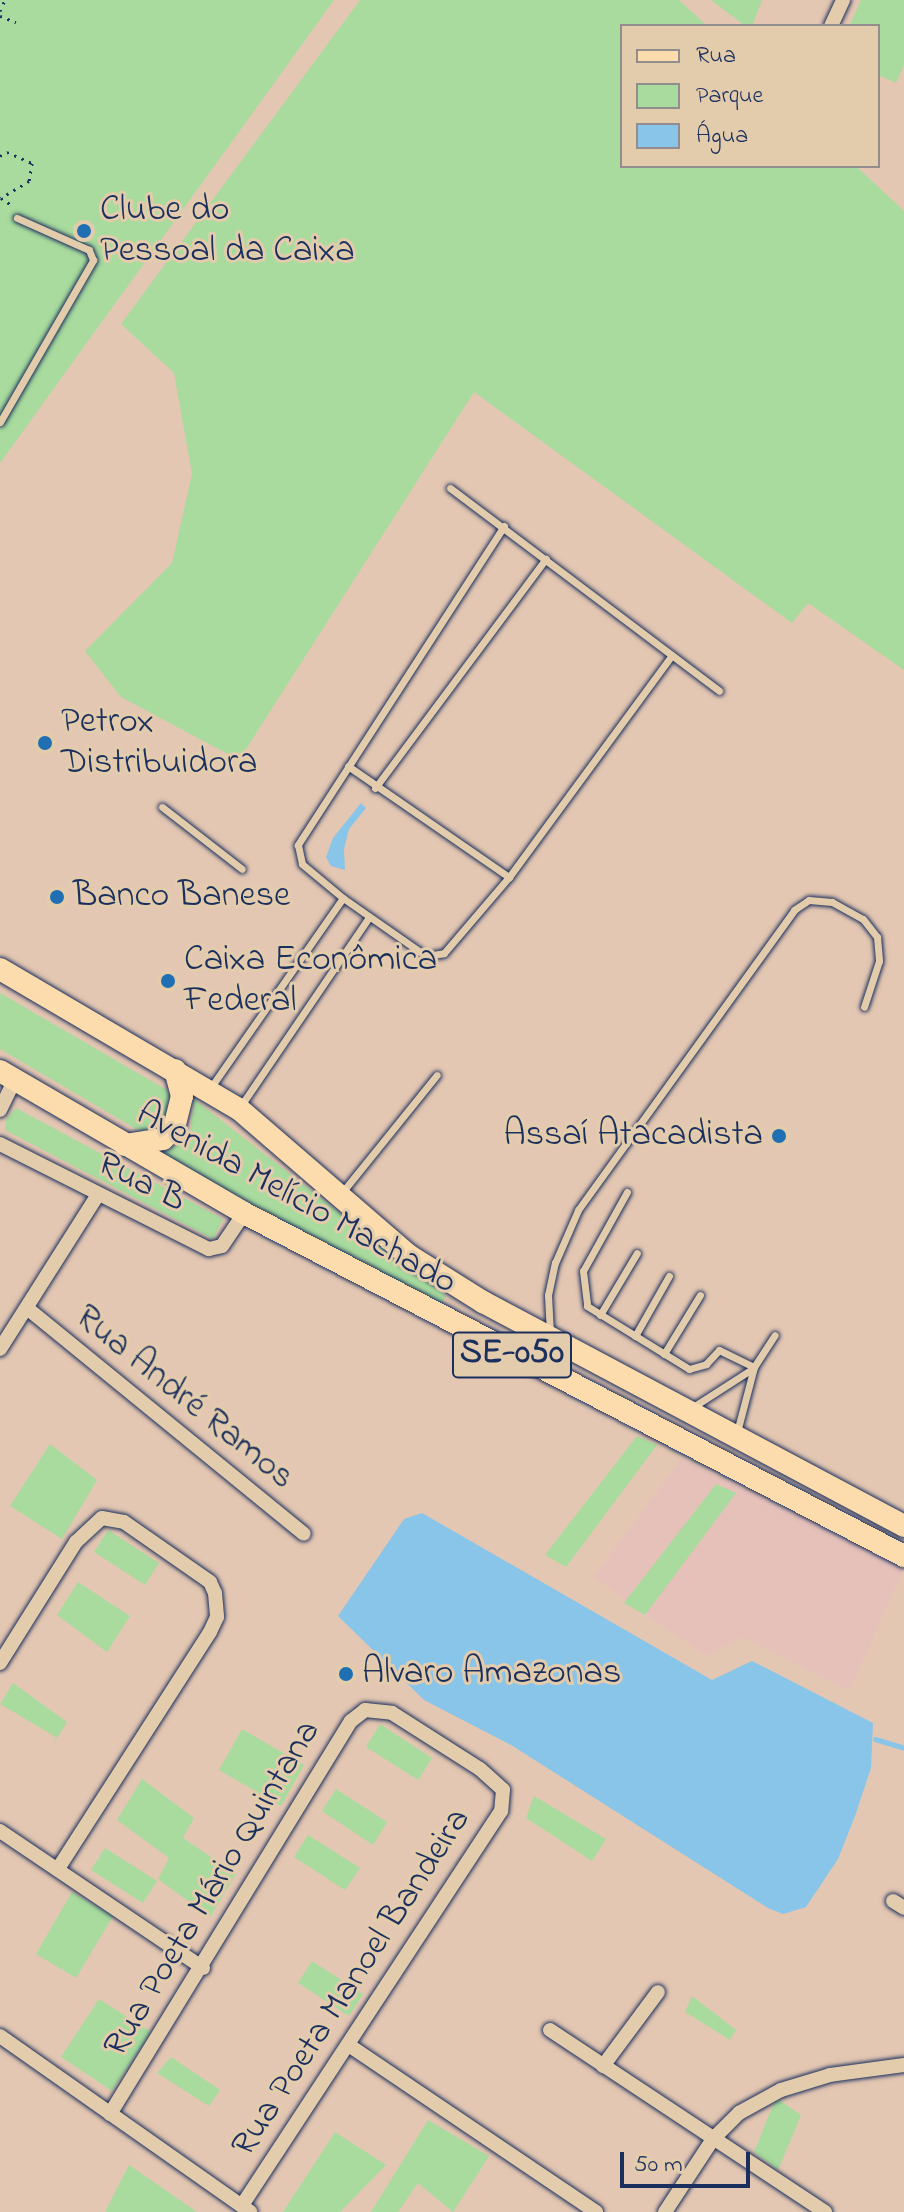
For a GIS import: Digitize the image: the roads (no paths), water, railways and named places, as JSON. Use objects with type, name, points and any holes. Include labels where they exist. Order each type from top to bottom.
[{"type":"main road","name":"Avenida Melício Machado","points":[[0,969],[239,1109],[408,1255],[550,1337],[904,1526]]},
{"type":"main road","points":[[125,1145],[163,1139],[174,1128],[182,1096],[175,1070]]},
{"type":"main road","name":"Avenida Melício Machado","points":[[7,1075],[244,1213],[904,1556]]},
{"type":"street","points":[[832,24],[843,0]]},
{"type":"street","points":[[0,1110],[7,1075]]},
{"type":"street","name":"Rua B","points":[[0,1144],[97,1196],[209,1249],[222,1246],[244,1213]]},
{"type":"street","points":[[0,1349],[97,1196]]},
{"type":"street","name":"Rua André Ramos","points":[[27,1308],[304,1534]]},
{"type":"street","points":[[0,1663],[76,1542],[102,1518],[124,1522],[210,1582],[218,1604],[210,1632],[58,1869]]},
{"type":"street","name":"Rua Poeta Mário Quintana","points":[[110,2114],[203,1968],[338,1737],[365,1710],[378,1709],[480,1769],[503,1790]]},
{"type":"street","name":"Rua Poeta Manoel Bandeira","points":[[246,2209],[481,1847],[501,1811],[503,1790]]},
{"type":"street","points":[[0,1831],[203,1968]]},
{"type":"street","points":[[603,2066],[658,1992]]},
{"type":"street","points":[[550,2030],[825,2212]]},
{"type":"street","points":[[0,2036],[246,2209]]},
{"type":"street","points":[[350,2046],[596,2212]]},
{"type":"street","points":[[665,2212],[713,2139],[739,2113],[781,2090],[830,2075],[904,2065]]},
{"type":"lane","points":[[0,422],[93,260],[89,250],[17,218]]},
{"type":"lane","points":[[450,488],[719,691]]},
{"type":"lane","points":[[504,526],[348,766],[297,855],[343,898],[426,956],[436,957],[455,945],[509,877],[672,655]]},
{"type":"lane","points":[[375,788],[546,559]]},
{"type":"lane","points":[[348,766],[375,788],[509,877]]},
{"type":"lane","points":[[162,807],[242,869]]},
{"type":"lane","points":[[209,1091],[343,898]]},
{"type":"lane","points":[[550,1337],[548,1295],[555,1263],[578,1210],[794,910],[809,900],[832,902],[863,919],[877,937],[879,961],[864,1007]]},
{"type":"lane","points":[[239,1109],[369,917]]},
{"type":"lane","points":[[339,1196],[437,1075]]},
{"type":"lane","points":[[627,1192],[583,1271],[583,1296],[600,1315],[664,1354],[697,1368],[723,1350],[754,1367]]},
{"type":"lane","points":[[600,1315],[637,1253]]},
{"type":"lane","points":[[635,1336],[669,1276]]},
{"type":"lane","points":[[664,1354],[700,1295]]},
{"type":"lane","points":[[735,1438],[754,1367],[775,1335]]},
{"type":"lane","points":[[684,1410],[754,1367]]},
{"type":"water","points":[[361,803],[366,808],[349,829],[344,849],[345,870],[331,866],[326,857],[333,838]]},
{"type":"water","points":[[422,1513],[712,1680],[752,1661],[873,1723],[871,1768],[855,1816],[838,1859],[806,1907],[783,1914],[768,1908],[511,1745],[424,1700],[338,1616],[404,1519]]},
{"type":"waterway","points":[[875,1739],[904,1748]]},
{"type":"place","name":"Clube do Pessoal da Caixa","points":[[84,231]]},
{"type":"place","name":"Petrox Distribuidora","points":[[45,743]]},
{"type":"place","name":"Banco Banese","points":[[57,897]]},
{"type":"place","name":"Caixa Econômica Federal","points":[[168,981]]},
{"type":"place","name":"Assaí Atacadista","points":[[779,1136]]},
{"type":"place","name":"Alvaro Amazonas","points":[[346,1674]]}]
